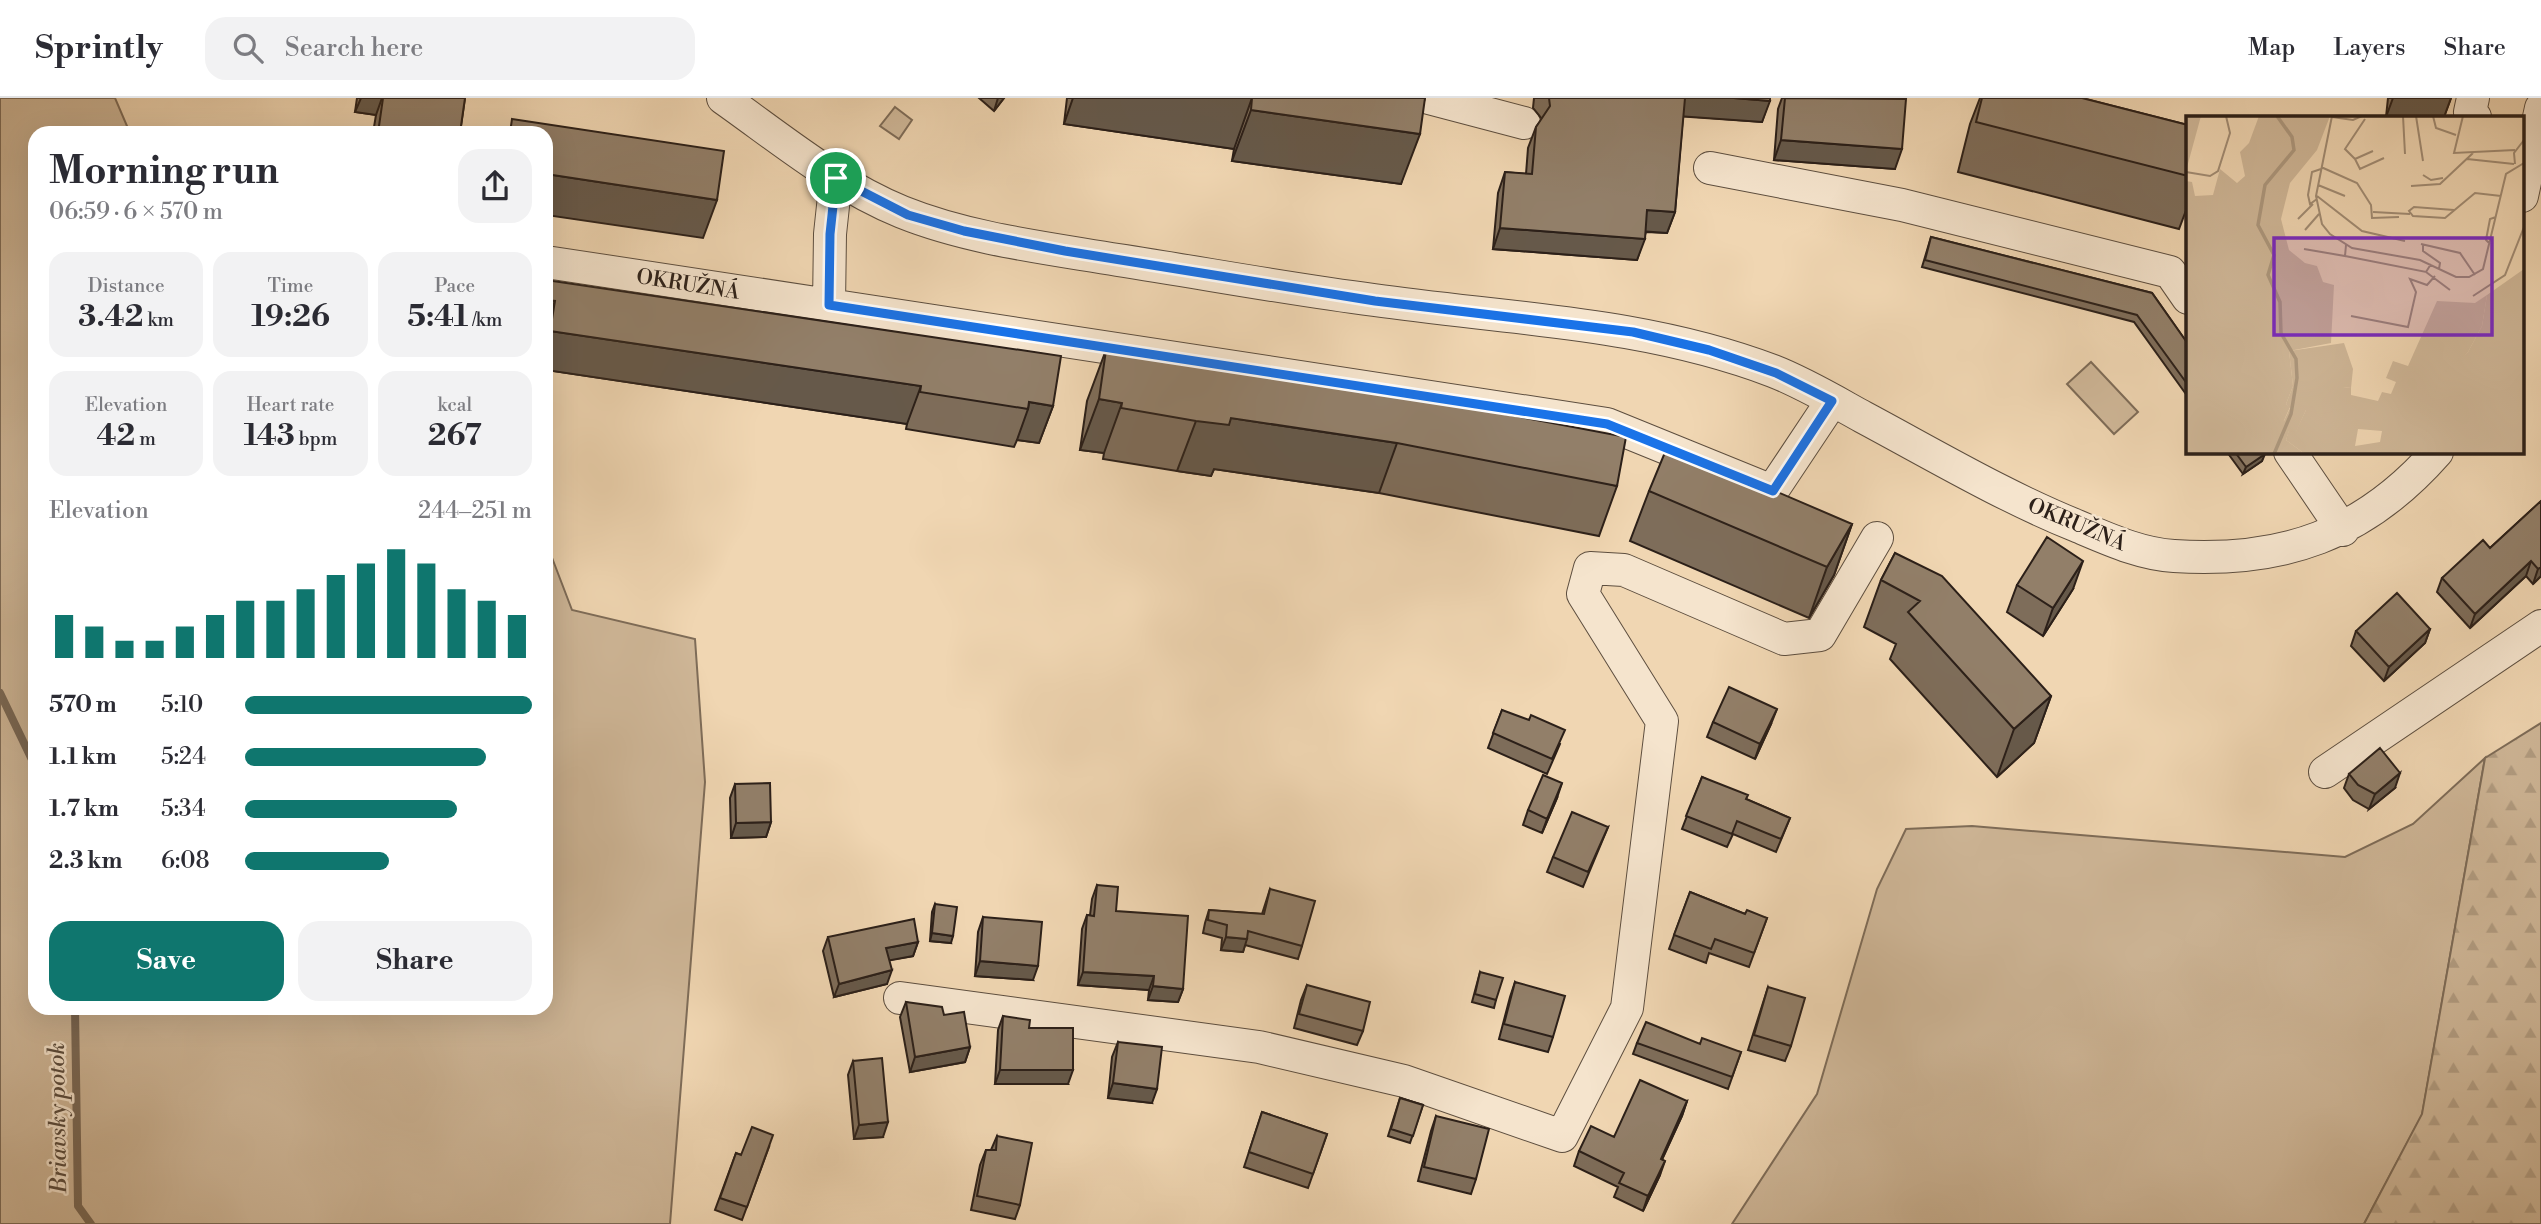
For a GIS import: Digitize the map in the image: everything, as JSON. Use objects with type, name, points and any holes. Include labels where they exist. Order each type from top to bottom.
[{"type":"street","name":"OKRUŽNÁ","points":[[723,98],[836,178],[908,215],[964,231],[1065,251],[1375,301],[1633,332],[1709,350],[1765,369],[1832,401],[2042,512],[2127,547],[2168,556],[2229,556],[2278,552],[2343,530],[2395,493],[2436,453]]},
{"type":"street","points":[[1429,98],[1524,123]]},
{"type":"street","points":[[2473,98],[2470,113],[2474,116]]},
{"type":"street","points":[[2524,178],[2541,108]]},
{"type":"street","points":[[1710,168],[1902,205],[2170,272],[2186,295]]},
{"type":"street","points":[[829,305],[830,234],[836,178]]},
{"type":"street","name":"OKRUŽNÁ","points":[[553,263],[1607,424],[1784,496],[1832,401]]},
{"type":"street","points":[[2291,453],[2343,530]]},
{"type":"street","points":[[901,998],[1259,1047],[1404,1081],[1562,1136],[1627,1008],[1662,720],[1583,594],[1590,568],[1624,570],[1784,639],[1820,635],[1876,541]]},
{"type":"street","points":[[2325,772],[2541,626]]},
{"type":"green space","points":[[0,98],[115,98],[127,126],[28,126],[28,1015],[553,1015],[553,560],[572,610],[695,639],[705,782],[670,1224],[0,1224]]},
{"type":"green space","points":[[895,107],[912,120],[899,139],[880,126]]},
{"type":"green space","points":[[2091,362],[2138,412],[2114,434],[2067,384]]},
{"type":"green space","points":[[2541,723],[2541,1224],[2364,1224],[2422,1114],[2485,758]]},
{"type":"green space","points":[[2485,758],[2422,1115],[2364,1224],[1732,1224],[1817,1094],[1877,889],[1906,829],[1972,826],[2345,857],[2413,824]]},
{"type":"building","points":[[383,98],[465,98],[461,126],[379,126]]},
{"type":"building","points":[[1252,98],[1425,98],[1420,134],[1251,110]]},
{"type":"building","points":[[1549,98],[1685,98],[1675,212],[1647,210],[1645,239],[1500,228],[1505,172],[1532,174],[1536,127],[1550,106]]},
{"type":"building","points":[[1734,98],[1770,98],[1770,101]]},
{"type":"building","points":[[1785,98],[1906,99],[1902,149],[1781,140]]},
{"type":"building","points":[[1982,98],[2082,98],[2186,124],[2186,175],[1976,122]]},
{"type":"building","points":[[512,119],[724,151],[717,200],[553,175],[553,126],[511,126]]},
{"type":"building","points":[[1931,237],[2152,293],[2186,341],[2186,382],[2137,315],[1925,260]]},
{"type":"building","points":[[553,281],[1061,356],[1053,406],[1029,402],[1028,409],[920,392],[921,386],[553,331]]},
{"type":"building","points":[[1106,350],[1373,389],[1626,437],[1617,486],[1397,443],[1231,418],[1229,425],[1121,408],[1122,403],[1099,399]]},
{"type":"building","points":[[1668,445],[1852,524],[1827,567],[1649,491]]},
{"type":"building","points":[[2236,453],[2264,453],[2265,454],[2246,467]]},
{"type":"building","points":[[2541,501],[2541,567],[2538,569],[2531,561],[2475,614],[2442,578],[2483,540],[2490,548]]},
{"type":"building","points":[[2047,537],[2083,561],[2053,608],[2017,585]]},
{"type":"building","points":[[1895,553],[1942,576],[2051,696],[2014,729],[1908,612],[1920,601],[1881,580]]},
{"type":"building","points":[[2397,593],[2430,629],[2389,667],[2356,631]]},
{"type":"building","points":[[1729,687],[1777,709],[1760,744],[1713,722]]},
{"type":"building","points":[[1502,710],[1529,720],[1531,715],[1565,730],[1552,759],[1493,733]]},
{"type":"building","points":[[2380,748],[2400,773],[2375,794],[2358,785],[2349,774]]},
{"type":"building","points":[[1543,775],[1562,783],[1547,819],[1528,810]]},
{"type":"building","points":[[1702,777],[1748,795],[1746,799],[1790,818],[1781,839],[1737,821],[1732,834],[1686,816]]},
{"type":"building","points":[[770,783],[771,822],[736,823],[735,784]]},
{"type":"building","points":[[1572,812],[1608,827],[1588,872],[1553,857]]},
{"type":"building","points":[[1097,885],[1118,887],[1116,911],[1188,916],[1183,989],[1153,986],[1154,976],[1083,972],[1087,915],[1094,916]]},
{"type":"building","points":[[1270,889],[1315,901],[1302,946],[1248,931],[1247,939],[1226,937],[1227,925],[1208,920],[1209,910],[1264,914]]},
{"type":"building","points":[[1690,892],[1745,914],[1747,910],[1767,918],[1754,953],[1715,939],[1711,949],[1674,935]]},
{"type":"building","points":[[935,904],[957,907],[953,936],[932,933]]},
{"type":"building","points":[[983,917],[1042,922],[1038,966],[980,961]]},
{"type":"building","points":[[914,919],[918,942],[886,948],[892,970],[839,984],[828,937]]},
{"type":"building","points":[[1480,972],[1503,978],[1496,1000],[1475,994]]},
{"type":"building","points":[[1515,982],[1565,996],[1553,1037],[1504,1024]]},
{"type":"building","points":[[1307,985],[1370,1002],[1363,1031],[1299,1014]]},
{"type":"building","points":[[1768,987],[1805,998],[1791,1046],[1754,1035]]},
{"type":"building","points":[[906,1002],[942,1007],[944,1015],[964,1012],[970,1047],[915,1057]]},
{"type":"building","points":[[1003,1016],[1030,1020],[1029,1028],[1073,1028],[1073,1070],[1000,1070]]},
{"type":"building","points":[[1646,1022],[1700,1044],[1702,1038],[1741,1052],[1732,1077],[1637,1043]]},
{"type":"building","points":[[1118,1042],[1162,1047],[1157,1089],[1113,1083]]},
{"type":"building","points":[[882,1058],[888,1122],[859,1125],[853,1061]]},
{"type":"building","points":[[1640,1080],[1687,1101],[1661,1159],[1665,1161],[1648,1196],[1619,1183],[1624,1173],[1579,1151],[1591,1126],[1614,1137]]},
{"type":"building","points":[[1400,1098],[1423,1105],[1413,1136],[1391,1129]]},
{"type":"building","points":[[1262,1112],[1327,1134],[1313,1174],[1249,1152]]},
{"type":"building","points":[[1436,1116],[1489,1129],[1476,1179],[1424,1167]]},
{"type":"building","points":[[752,1127],[773,1135],[747,1207],[720,1198],[736,1153],[741,1155]]},
{"type":"building","points":[[997,1136],[1032,1143],[1020,1205],[977,1196],[986,1150],[996,1150]]},
{"type":"waterway","name":"Briavsky potok","points":[[0,693],[28,751]]},
{"type":"waterway","name":"Briavsky potok","points":[[75,1015],[78,1206],[91,1224]]},
{"type":"route","points":[[836,178],[874,200],[908,215],[964,231],[1065,251],[1375,301],[1633,332],[1709,350],[1776,373],[1832,401],[1773,491],[1607,424],[829,305],[830,234],[836,178]]}]
